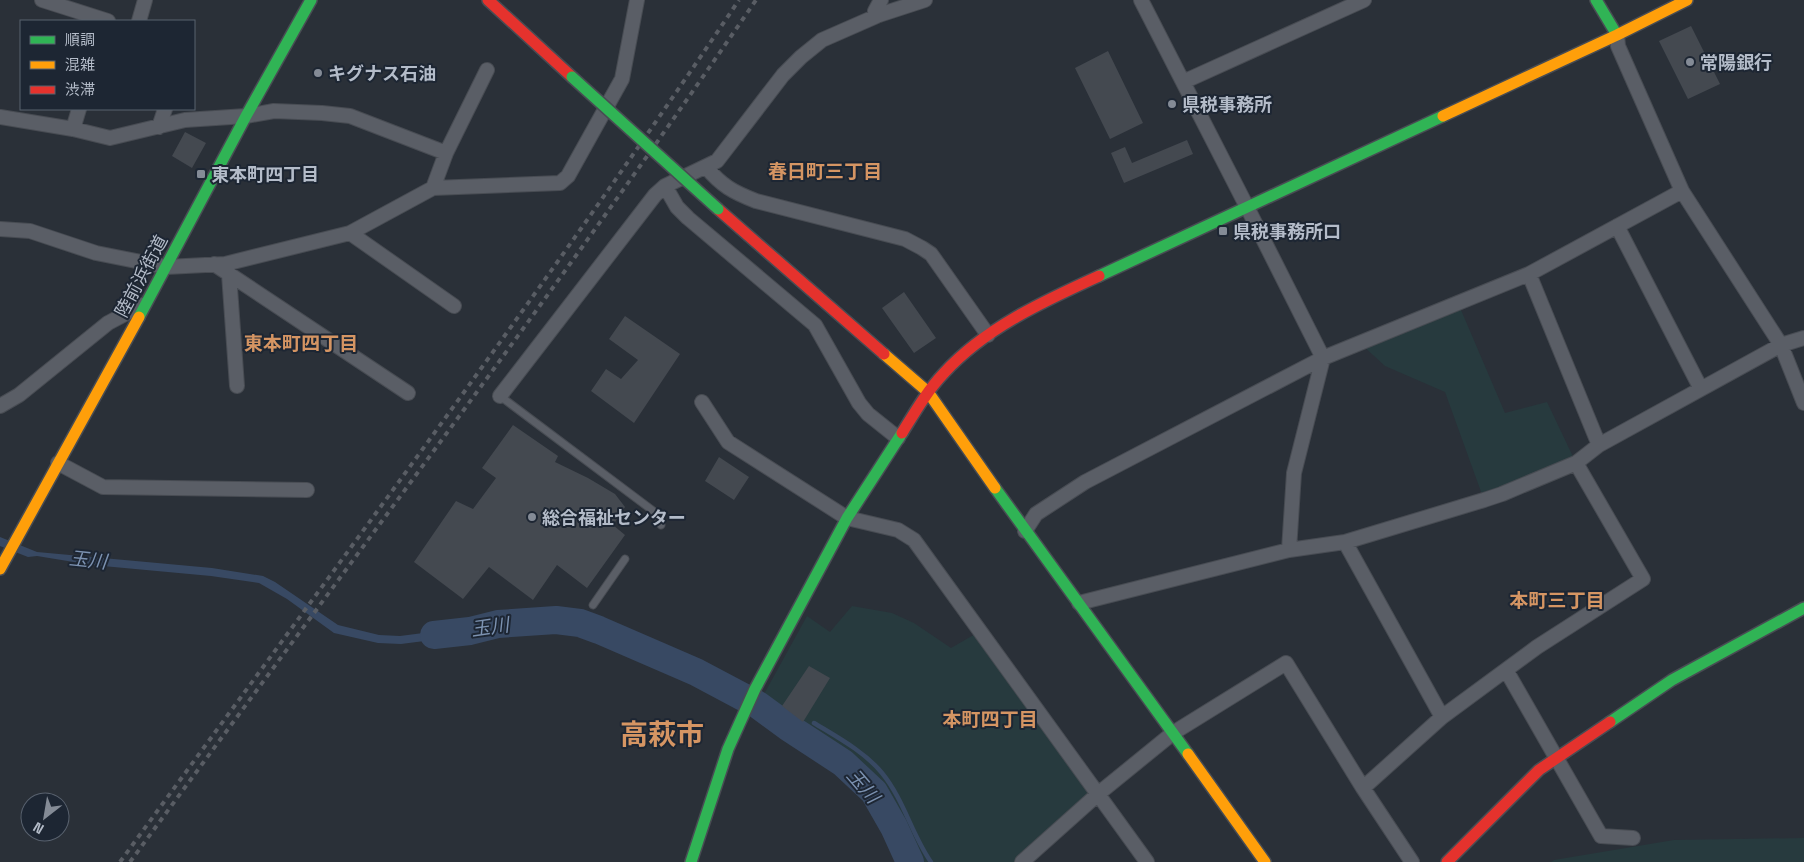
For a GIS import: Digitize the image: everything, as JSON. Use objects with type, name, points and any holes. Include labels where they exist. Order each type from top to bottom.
[{"type":"main road","name":"陸前浜街道","points":[[3,564],[311,0]]},
{"type":"main road","points":[[488,0],[718,209],[928,392],[1025,531],[1265,862]]},
{"type":"main road","points":[[1596,0],[1617,35]]},
{"type":"main road","points":[[691,862],[728,749],[755,689],[847,518],[928,392],[962,355],[988,335],[1042,302],[1617,35],[1687,0]]},
{"type":"main road","points":[[1446,862],[1539,770],[1672,680],[1804,608]]},
{"type":"street","points":[[42,0],[103,20]]},
{"type":"street","points":[[139,20],[145,0]]},
{"type":"street","points":[[0,229],[30,231],[96,253],[166,267],[225,264],[350,233],[433,188],[560,183],[568,176],[622,79],[637,0]]},
{"type":"street","points":[[879,15],[875,11],[881,0]]},
{"type":"street","points":[[500,396],[655,195],[666,186],[717,161],[783,75],[801,57],[822,40],[879,15],[925,0]]},
{"type":"street","points":[[1141,0],[1323,358],[1294,473],[1289,550]]},
{"type":"street","points":[[1183,82],[1364,0]]},
{"type":"street","points":[[1617,35],[1618,46],[1682,191],[1780,345],[1804,403]]},
{"type":"street","points":[[433,188],[446,153],[487,70]]},
{"type":"street","points":[[73,129],[79,110]]},
{"type":"street","points":[[159,126],[164,110]]},
{"type":"street","points":[[0,117],[73,129],[110,138],[185,120],[246,116],[274,111],[322,113],[350,116],[446,153]]},
{"type":"street","points":[[706,167],[718,182],[756,201],[905,239],[922,248],[931,254],[988,335]]},
{"type":"street","points":[[666,186],[677,207],[688,218],[814,325],[859,403],[868,414],[898,438]]},
{"type":"street","points":[[1025,531],[1036,514],[1086,482],[1323,358],[1529,274],[1682,191]]},
{"type":"street","points":[[1617,226],[1702,388]]},
{"type":"street","points":[[350,233],[454,306]]},
{"type":"street","points":[[214,264],[408,393]]},
{"type":"street","points":[[229,274],[237,386]]},
{"type":"street","points":[[1529,274],[1599,445]]},
{"type":"street","points":[[0,406],[19,395],[108,323],[147,302]]},
{"type":"street","points":[[1079,603],[1289,550],[1345,542],[1502,494],[1576,463],[1599,445],[1780,345],[1804,338]]},
{"type":"street","points":[[702,402],[728,442],[847,518],[898,530],[914,540],[1147,862]]},
{"type":"street","points":[[58,463],[103,487],[307,490]]},
{"type":"street","points":[[1363,788],[1442,717],[1538,647],[1643,579],[1576,463]]},
{"type":"street","points":[[1345,542],[1442,717]]},
{"type":"street","points":[[1022,862],[1098,794],[1173,734],[1286,664],[1363,788],[1412,862]]},
{"type":"street","points":[[1506,670],[1600,836],[1634,838]]},
{"type":"lane","points":[[500,396],[656,513],[661,525]]},
{"type":"lane","points":[[593,604],[625,559]]},
{"type":"green space","points":[[1458,303],[1505,413],[1547,402],[1576,463],[1484,500],[1445,392],[1385,366],[1360,343]]},
{"type":"green space","points":[[852,606],[892,613],[914,623],[951,648],[977,633],[1095,796],[1020,862],[914,862],[871,790],[851,771],[825,751],[758,705],[807,616],[830,632]]},
{"type":"green space","points":[[1804,838],[1804,862],[1551,862],[1674,840]]},
{"type":"water","points":[[0,537],[37,552],[212,568],[263,576],[275,582],[338,625],[379,635],[400,636],[470,627],[471,635],[401,644],[378,643],[334,633],[287,599],[259,583],[211,576],[92,565],[37,556],[28,557],[0,546]]},
{"type":"building","name":"常陽銀行","points":[[1691,26],[1720,84],[1688,99],[1659,41]]},
{"type":"building","points":[[1108,51],[1143,123],[1110,139],[1075,68]]},
{"type":"building","points":[[185,132],[206,143],[192,168],[172,156]]},
{"type":"building","points":[[1187,140],[1193,154],[1124,183],[1111,153],[1125,147],[1132,163]]},
{"type":"building","points":[[904,292],[936,338],[914,353],[882,308]]},
{"type":"building","points":[[625,316],[680,354],[634,423],[591,391],[606,369],[621,379],[638,360],[609,339]]},
{"type":"building","name":"総合福祉センター","points":[[513,425],[558,456],[555,462],[615,494],[625,507],[613,525],[625,535],[587,588],[557,565],[533,600],[489,567],[463,599],[414,562],[456,501],[473,509],[496,478],[482,468]]},
{"type":"building","points":[[719,457],[749,477],[734,500],[705,481]]},
{"type":"building","points":[[809,666],[830,678],[803,722],[782,706]]},
{"type":"waterway","name":"玉川","points":[[434,635],[470,631],[498,624],[556,620],[580,623],[696,672],[758,705],[843,763],[874,792],[894,827],[910,862]]},
{"type":"waterway","points":[[814,723],[859,752],[882,773],[890,783],[918,841],[931,862]]},
{"type":"railway","points":[[120,862],[511,327],[739,0]]},
{"type":"railway","points":[[130,862],[525,326],[756,0]]},
{"type":"traffic: fast","points":[[139,317],[246,116],[311,0]]},
{"type":"traffic: fast","points":[[1596,0],[1617,35]]},
{"type":"traffic: fast","points":[[572,77],[718,209]]},
{"type":"traffic: fast","points":[[1099,276],[1443,116]]},
{"type":"traffic: fast","points":[[691,862],[728,749],[755,689],[847,518],[902,433]]},
{"type":"traffic: fast","points":[[995,488],[1188,754]]},
{"type":"traffic: fast","points":[[1610,722],[1672,680],[1804,608]]},
{"type":"traffic: slow","points":[[1443,116],[1617,35],[1687,0]]},
{"type":"traffic: slow","points":[[0,569],[139,317]]},
{"type":"traffic: slow","points":[[884,354],[928,392],[995,488]]},
{"type":"traffic: slow","points":[[1188,754],[1265,862]]},
{"type":"traffic: jam","points":[[488,0],[572,77]]},
{"type":"traffic: jam","points":[[718,209],[884,354]]},
{"type":"traffic: jam","points":[[902,433],[921,402],[938,380],[960,357],[978,342],[1016,317],[1057,295],[1099,276]]},
{"type":"traffic: jam","points":[[1447,862],[1539,770],[1610,722]]},
{"type":"place","name":"常陽銀行","points":[[1690,62]]},
{"type":"place","name":"キグナス石油","points":[[318,73]]},
{"type":"place","name":"県税事務所","points":[[1172,104]]},
{"type":"place","name":"東本町四丁目","points":[[201,174]]},
{"type":"place","name":"県税事務所口","points":[[1223,231]]},
{"type":"place","name":"総合福祉センター","points":[[532,517]]},
{"type":"district","name":"春日町三丁目","points":[[825,171]]},
{"type":"district","name":"東本町四丁目","points":[[301,343]]},
{"type":"district","name":"本町三丁目","points":[[1557,600]]},
{"type":"district","name":"本町四丁目","points":[[990,719]]},
{"type":"district","name":"高萩市","points":[[662,734]]}]
